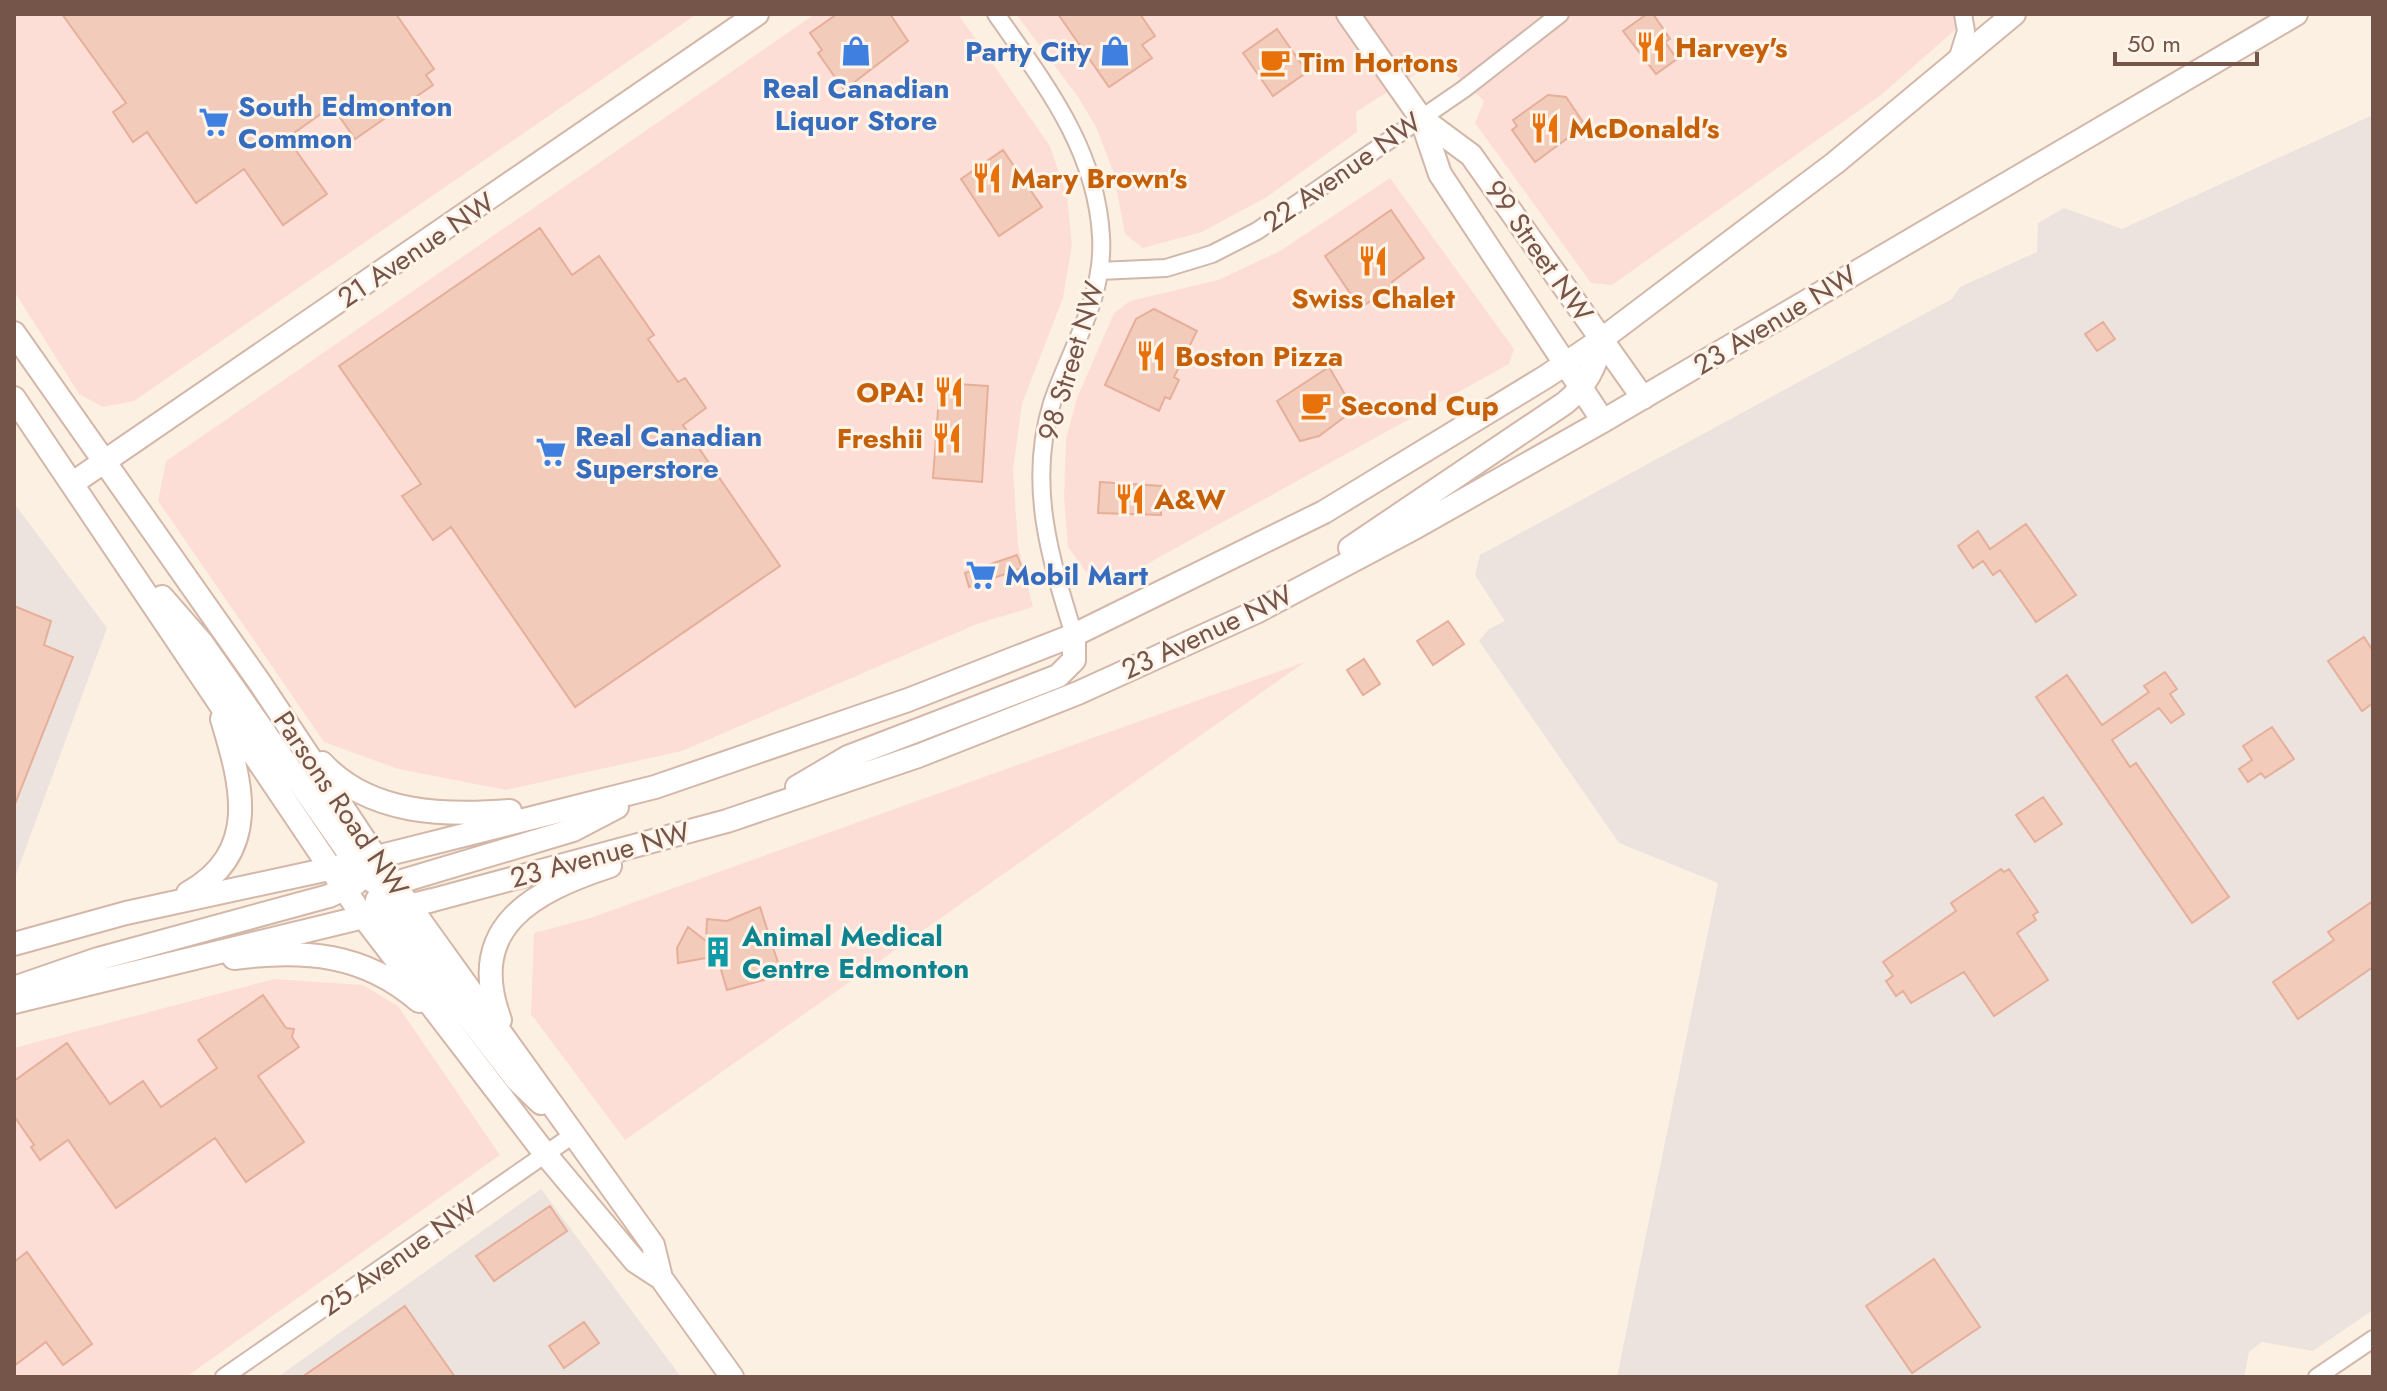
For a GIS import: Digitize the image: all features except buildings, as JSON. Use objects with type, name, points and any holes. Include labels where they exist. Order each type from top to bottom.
[{"type":"main road","name":"21 Avenue NW","points":[[73,483],[757,14]]},
{"type":"main road","name":"99 Street NW","points":[[1348,14],[1421,118],[1440,174],[1603,421]]},
{"type":"main road","name":"23 Avenue NW","points":[[14,1004],[368,885],[592,804],[655,787],[877,711],[1074,635],[1324,512],[1404,466],[1602,339],[1803,188],[1955,66],[2014,14]]},
{"type":"main road","name":"23 Avenue NW","points":[[368,885],[409,905],[727,821],[918,756],[1049,704],[1256,612],[1643,398],[2296,14]]},
{"type":"main road","name":"99 Street NW","points":[[1421,118],[1471,155],[1643,398]]},
{"type":"main road","name":"Parsons Road NW","points":[[14,333],[260,683],[368,885],[486,1077],[546,1155],[635,1261],[661,1278],[732,1377]]},
{"type":"main road","points":[[1256,612],[1582,389],[1599,354],[1602,339]]},
{"type":"main road","name":"Parsons Road NW","points":[[14,398],[329,869],[368,885]]},
{"type":"main road","points":[[137,579],[187,623],[368,885],[517,1080],[568,1128]]},
{"type":"main road","points":[[755,812],[848,757],[1058,676],[1074,660],[1074,635]]},
{"type":"main road","points":[[260,683],[327,768],[360,791],[393,804],[448,815],[592,804]]},
{"type":"main road","points":[[169,903],[218,872],[236,832],[242,793],[240,778],[214,693]]},
{"type":"main road","points":[[14,988],[98,959],[573,830],[655,787]]},
{"type":"main road","points":[[533,1076],[501,1022],[492,991],[494,951],[507,921],[525,904],[563,883],[700,835],[727,821]]},
{"type":"main road","points":[[14,944],[169,903],[329,869]]},
{"type":"main road","name":"Parsons Road NW","points":[[409,905],[653,1245],[661,1278]]},
{"type":"main road","points":[[14,1004],[226,959],[321,954],[363,964],[406,989],[486,1077]]},
{"type":"street","name":"98 Street NW","points":[[996,14],[1063,111],[1082,151],[1099,220],[1099,271],[1087,319],[1053,403],[1041,459],[1047,547],[1074,635]]},
{"type":"street","name":"22 Avenue NW","points":[[1099,271],[1166,268],[1234,244],[1421,118],[1560,14]]},
{"type":"street","points":[[1955,66],[1966,31],[1963,14]]},
{"type":"street","name":"25 Avenue NW","points":[[224,1377],[546,1155],[568,1128]]},
{"type":"street","points":[[2317,1377],[2373,1339]]},
{"type":"shaded area","name":"South Edmonton Common","points":[[14,14],[697,14],[134,401],[103,407],[79,394],[14,291]]},
{"type":"shaded area","points":[[815,14],[958,14],[1050,146],[1067,196],[1072,245],[1063,298],[1022,404],[1013,470],[1018,545],[1033,607],[977,624],[682,751],[506,790],[398,769],[324,742],[158,501],[166,461]]},
{"type":"shaded area","points":[[1016,14],[1973,14],[1881,95],[1612,285],[1591,283],[1475,123],[1484,101],[1446,65],[1431,64],[1356,112],[1357,132],[1267,197],[1202,232],[1143,248],[1125,234],[1113,171],[1096,127],[1078,97]]},
{"type":"shaded area","points":[[2373,115],[2373,1310],[2313,1351],[2262,1342],[2249,1352],[2244,1377],[1617,1377],[1718,883],[1619,843],[1479,641],[1489,629],[1505,621],[1475,575],[1480,555],[1952,299],[1960,287],[2037,252],[2038,223],[2064,208],[2122,229]]},
{"type":"shaded area","points":[[1390,178],[1514,349],[1509,364],[1118,580],[1092,580],[1068,547],[1064,497],[1066,439],[1077,398],[1114,313],[1130,301],[1218,280],[1280,251]]},
{"type":"shaded area","points":[[14,503],[107,628],[14,880]]},
{"type":"shaded area","points":[[1305,662],[625,1140],[531,1014],[534,933],[590,918]]},
{"type":"shaded area","points":[[274,979],[363,985],[398,1006],[500,1155],[186,1377],[14,1377],[14,1048]]},
{"type":"shaded area","points":[[541,1189],[681,1377],[278,1377]]},
{"type":"place","name":"Harvey's","points":[[1651,47]]},
{"type":"place","name":"Real Canadian Liquor Store","points":[[856,51]]},
{"type":"place","name":"Party City","points":[[1115,51]]},
{"type":"place","name":"Tim Hortons","points":[[1275,62]]},
{"type":"place","name":"South Edmonton Common","points":[[214,122]]},
{"type":"place","name":"McDonald's","points":[[1545,128]]},
{"type":"place","name":"Mary Brown's","points":[[987,178]]},
{"type":"place","name":"Swiss Chalet","points":[[1373,261]]},
{"type":"place","name":"Boston Pizza","points":[[1151,356]]},
{"type":"place","name":"OPA!","points":[[949,392]]},
{"type":"place","name":"Second Cup","points":[[1316,405]]},
{"type":"place","name":"Freshii","points":[[947,438]]},
{"type":"place","name":"Real Canadian Superstore","points":[[551,452]]},
{"type":"place","name":"A&W","points":[[1130,499]]},
{"type":"place","name":"Mobil Mart","points":[[981,575]]},
{"type":"place","name":"Animal Medical Centre Edmonton","points":[[718,952]]}]
